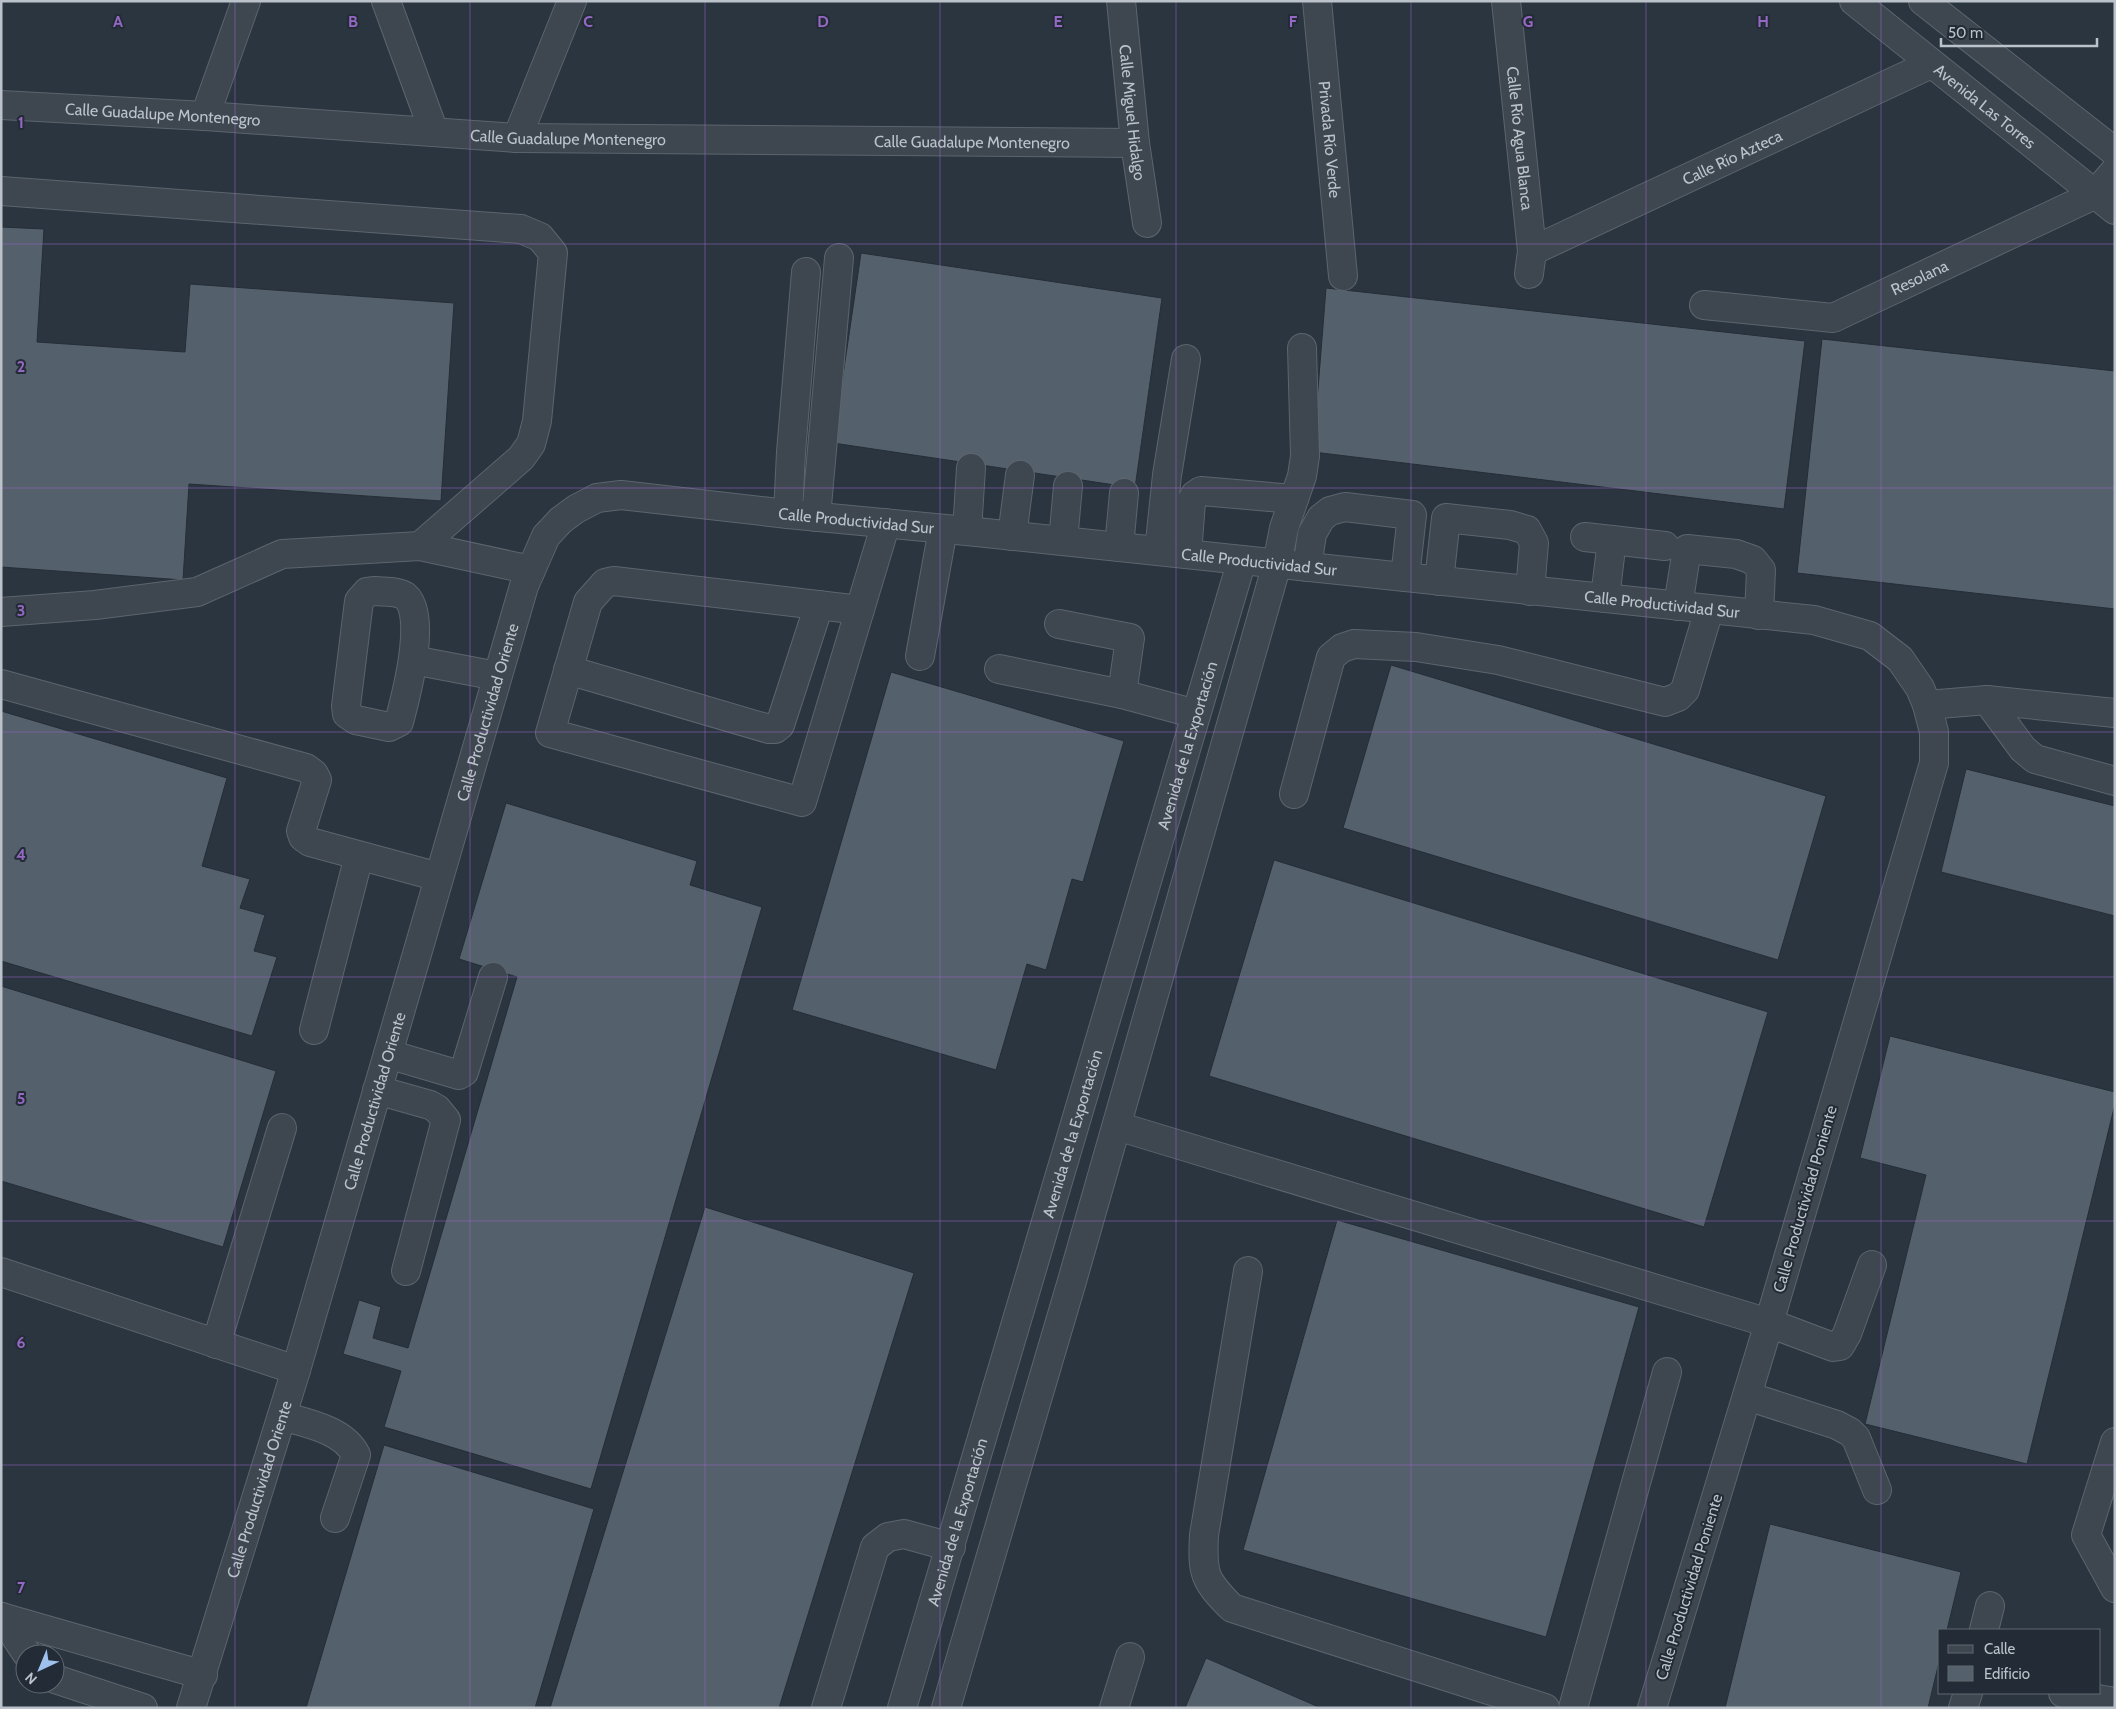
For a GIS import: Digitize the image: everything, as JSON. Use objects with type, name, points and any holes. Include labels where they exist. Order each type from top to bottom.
[{"type":"street","points":[[205,116],[246,1]]},
{"type":"street","points":[[386,1],[434,132]]},
{"type":"street","points":[[517,138],[572,1]]},
{"type":"street","name":"Calle Miguel Hidalgo","points":[[1121,1],[1135,143],[1147,223]]},
{"type":"street","name":"Privada Río Verde","points":[[1317,1],[1343,276]]},
{"type":"street","name":"Calle Río Agua Blanca","points":[[1506,1],[1531,262]]},
{"type":"street","name":"Avenida Las Torres","points":[[1854,1],[2104,203]]},
{"type":"street","points":[[1923,1],[2115,152]]},
{"type":"street","name":"Calle Río Azteca","points":[[1531,262],[1931,64]]},
{"type":"street","name":"Calle Guadalupe Montenegro","points":[[1,105],[205,116],[517,138],[1135,143]]},
{"type":"street","name":"Resolana","points":[[1704,305],[1833,318],[2104,203],[2115,171]]},
{"type":"street","points":[[1,191],[520,229],[540,237],[553,253],[537,421],[531,444],[521,458],[420,546]]},
{"type":"street","points":[[816,517],[839,258]]},
{"type":"street","points":[[788,514],[790,452],[806,272]]},
{"type":"street","points":[[946,1708],[1117,1126],[1277,564],[1284,528],[1302,476],[1305,456],[1302,348]]},
{"type":"street","points":[[1159,551],[1167,475],[1186,359]]},
{"type":"street","points":[[920,656],[972,468]]},
{"type":"street","points":[[1012,536],[1020,475]]},
{"type":"street","points":[[1064,541],[1068,486]]},
{"type":"street","points":[[1187,554],[1191,502],[1195,494],[1201,491],[1294,499]]},
{"type":"street","points":[[1119,547],[1124,494]]},
{"type":"street","name":"Calle Productividad Sur","points":[[576,508],[597,498],[621,495],[816,517],[1064,541],[1814,620],[1870,636],[1900,660],[1923,696]]},
{"type":"street","points":[[1307,567],[1312,534],[1321,518],[1330,511],[1345,507],[1412,515],[1405,577]]},
{"type":"street","name":"Calle Productividad Oriente","points":[[192,1708],[296,1370],[524,586],[546,536],[576,508]]},
{"type":"street","points":[[1439,581],[1446,518],[1510,525],[1527,530],[1534,543],[1530,591]]},
{"type":"street","points":[[860,610],[614,581],[605,583],[588,602],[550,734],[802,802],[860,610],[886,523]]},
{"type":"street","points":[[1585,537],[1665,546]]},
{"type":"street","points":[[1605,598],[1612,540]]},
{"type":"street","points":[[1,612],[95,605],[197,592],[282,554],[420,546],[531,570]]},
{"type":"street","points":[[1678,606],[1687,549],[1736,554],[1753,560],[1762,570],[1759,615]]},
{"type":"street","name":"Avenida de la Exportación","points":[[902,1708],[1242,560]]},
{"type":"street","points":[[375,590],[403,594],[412,602],[415,613],[413,660],[398,722],[388,727],[356,720],[347,714],[346,706],[359,601],[367,592],[375,590]]},
{"type":"street","points":[[568,670],[769,729],[775,729],[780,725],[819,605]]},
{"type":"street","points":[[1294,794],[1331,657],[1342,648],[1354,644],[1416,647],[1498,660],[1666,702],[1678,697],[1685,690],[1709,610]]},
{"type":"street","points":[[1059,624],[1130,638],[1122,694]]},
{"type":"street","points":[[413,660],[497,676]]},
{"type":"street","points":[[999,669],[1122,694],[1196,714]]},
{"type":"street","points":[[1,684],[306,768],[314,774],[317,780],[301,831],[310,842],[439,877]]},
{"type":"street","points":[[1923,696],[1987,700],[2115,713]]},
{"type":"street","name":"Calle Productividad Poniente","points":[[1652,1708],[1769,1323],[1934,763],[1934,732],[1923,696]]},
{"type":"street","points":[[1987,700],[2023,749],[2035,759],[2115,781]]},
{"type":"street","points":[[314,1030],[359,856]]},
{"type":"street","points":[[388,1054],[459,1075],[464,1072],[493,977]]},
{"type":"street","points":[[377,1090],[430,1105],[437,1109],[446,1120],[406,1271]]},
{"type":"street","points":[[1117,1126],[1769,1323],[1833,1347],[1840,1346],[1847,1334],[1872,1265]]},
{"type":"street","points":[[216,1344],[282,1128]]},
{"type":"street","points":[[1031,1270],[1072,1281]]},
{"type":"street","points":[[1248,1271],[1204,1535],[1203,1562],[1211,1586],[1232,1608],[1545,1708]]},
{"type":"street","points":[[1,1272],[296,1370]]},
{"type":"street","points":[[1573,1708],[1667,1372]]},
{"type":"street","points":[[1747,1396],[1837,1425],[1850,1432],[1856,1438],[1877,1490]]},
{"type":"street","points":[[282,1416],[327,1431],[351,1446],[356,1455],[335,1518]]},
{"type":"street","points":[[2115,1442],[2086,1536],[2115,1588]]},
{"type":"street","points":[[826,1708],[875,1547],[888,1537],[904,1534],[951,1547]]},
{"type":"street","points":[[2,1617],[203,1675]]},
{"type":"street","points":[[2,1617],[20,1644]]},
{"type":"street","points":[[1114,1708],[1130,1657]]},
{"type":"street","points":[[65,1681],[142,1708]]},
{"type":"street","points":[[1964,1708],[1968,1694]]},
{"type":"street","points":[[2069,1694],[2115,1702]]},
{"type":"building","points":[[1,227],[44,229],[37,342],[185,352],[190,284],[454,303],[441,501],[189,484],[183,580],[1,567]]},
{"type":"building","points":[[861,253],[1162,298],[1135,488],[833,443]]},
{"type":"building","points":[[1326,288],[1805,341],[1784,509],[1313,452]]},
{"type":"building","points":[[1822,339],[2115,371],[2115,609],[1797,573]]},
{"type":"building","points":[[1391,665],[1826,796],[1778,960],[1343,828]]},
{"type":"building","points":[[891,672],[1124,741],[1083,882],[1072,879],[1046,970],[1027,964],[996,1070],[792,1010]]},
{"type":"building","points":[[1,711],[227,778],[202,866],[250,879],[240,908],[265,915],[254,951],[277,957],[252,1036],[1,961]]},
{"type":"building","points":[[1966,769],[2115,806],[2115,916],[1941,872]]},
{"type":"building","points":[[506,803],[697,861],[690,885],[762,907],[591,1489],[384,1427],[401,1371],[343,1354],[359,1300],[381,1307],[373,1338],[408,1348],[517,977],[459,959]]},
{"type":"building","points":[[1274,860],[1768,1012],[1704,1227],[1209,1076]]},
{"type":"building","points":[[1,986],[276,1071],[223,1247],[1,1181]]},
{"type":"building","points":[[1890,1036],[2115,1092],[2115,1104],[2027,1464],[1865,1424],[1926,1175],[1860,1158]]},
{"type":"building","points":[[705,1207],[914,1273],[779,1708],[550,1708]]},
{"type":"building","points":[[1337,1220],[1639,1307],[1546,1637],[1243,1550]]},
{"type":"building","points":[[384,1445],[594,1509],[535,1708],[306,1708]]},
{"type":"building","points":[[1770,1524],[1961,1572],[1947,1629],[1938,1629],[1938,1666],[1928,1708],[1725,1708]]},
{"type":"building","points":[[1206,1658],[1321,1708],[1185,1708]]}]
